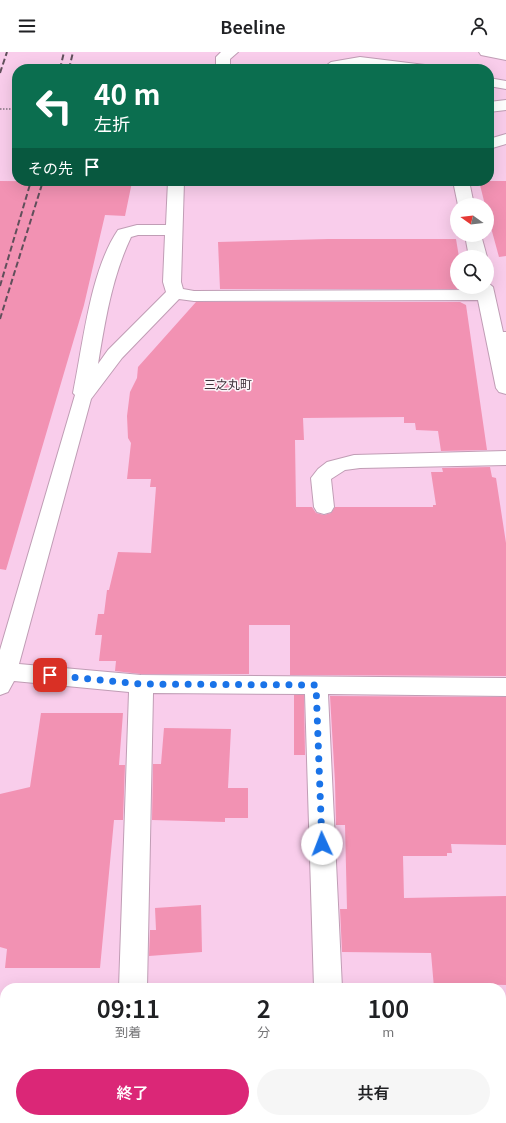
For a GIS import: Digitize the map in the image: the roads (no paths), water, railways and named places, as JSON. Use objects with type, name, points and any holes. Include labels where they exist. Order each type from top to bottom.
[{"type":"street","points":[[223,64],[223,57],[231,52]]},
{"type":"street","points":[[486,52],[506,56]]},
{"type":"street","points":[[494,71],[506,71]]},
{"type":"street","points":[[494,83],[506,85]]},
{"type":"street","points":[[494,106],[506,105]]},
{"type":"street","points":[[494,117],[506,116]]},
{"type":"street","points":[[494,143],[506,139]]},
{"type":"street","points":[[175,293],[172,282],[176,186]]},
{"type":"street","points":[[462,186],[465,198]]},
{"type":"street","points":[[174,230],[137,230],[124,234],[116,248],[103,292],[82,398],[2,676],[141,684],[506,686]]},
{"type":"street","points":[[175,293],[194,296],[450,292]]},
{"type":"street","points":[[82,398],[115,354],[175,293]]},
{"type":"street","points":[[486,294],[501,338],[506,388]]},
{"type":"street","points":[[324,507],[321,478],[328,469],[339,464],[360,461],[506,458]]},
{"type":"street","points":[[133,983],[141,684]]},
{"type":"street","points":[[316,685],[328,983]]},
{"type":"railway","points":[[0,73],[7,52]]},
{"type":"railway","points":[[61,64],[64,52]]},
{"type":"railway","points":[[70,64],[73,52]]},
{"type":"railway","points":[[0,286],[30,186]]},
{"type":"railway","points":[[0,319],[41,186]]},
{"type":"district","name":"三之丸町","points":[[228,383]]}]
